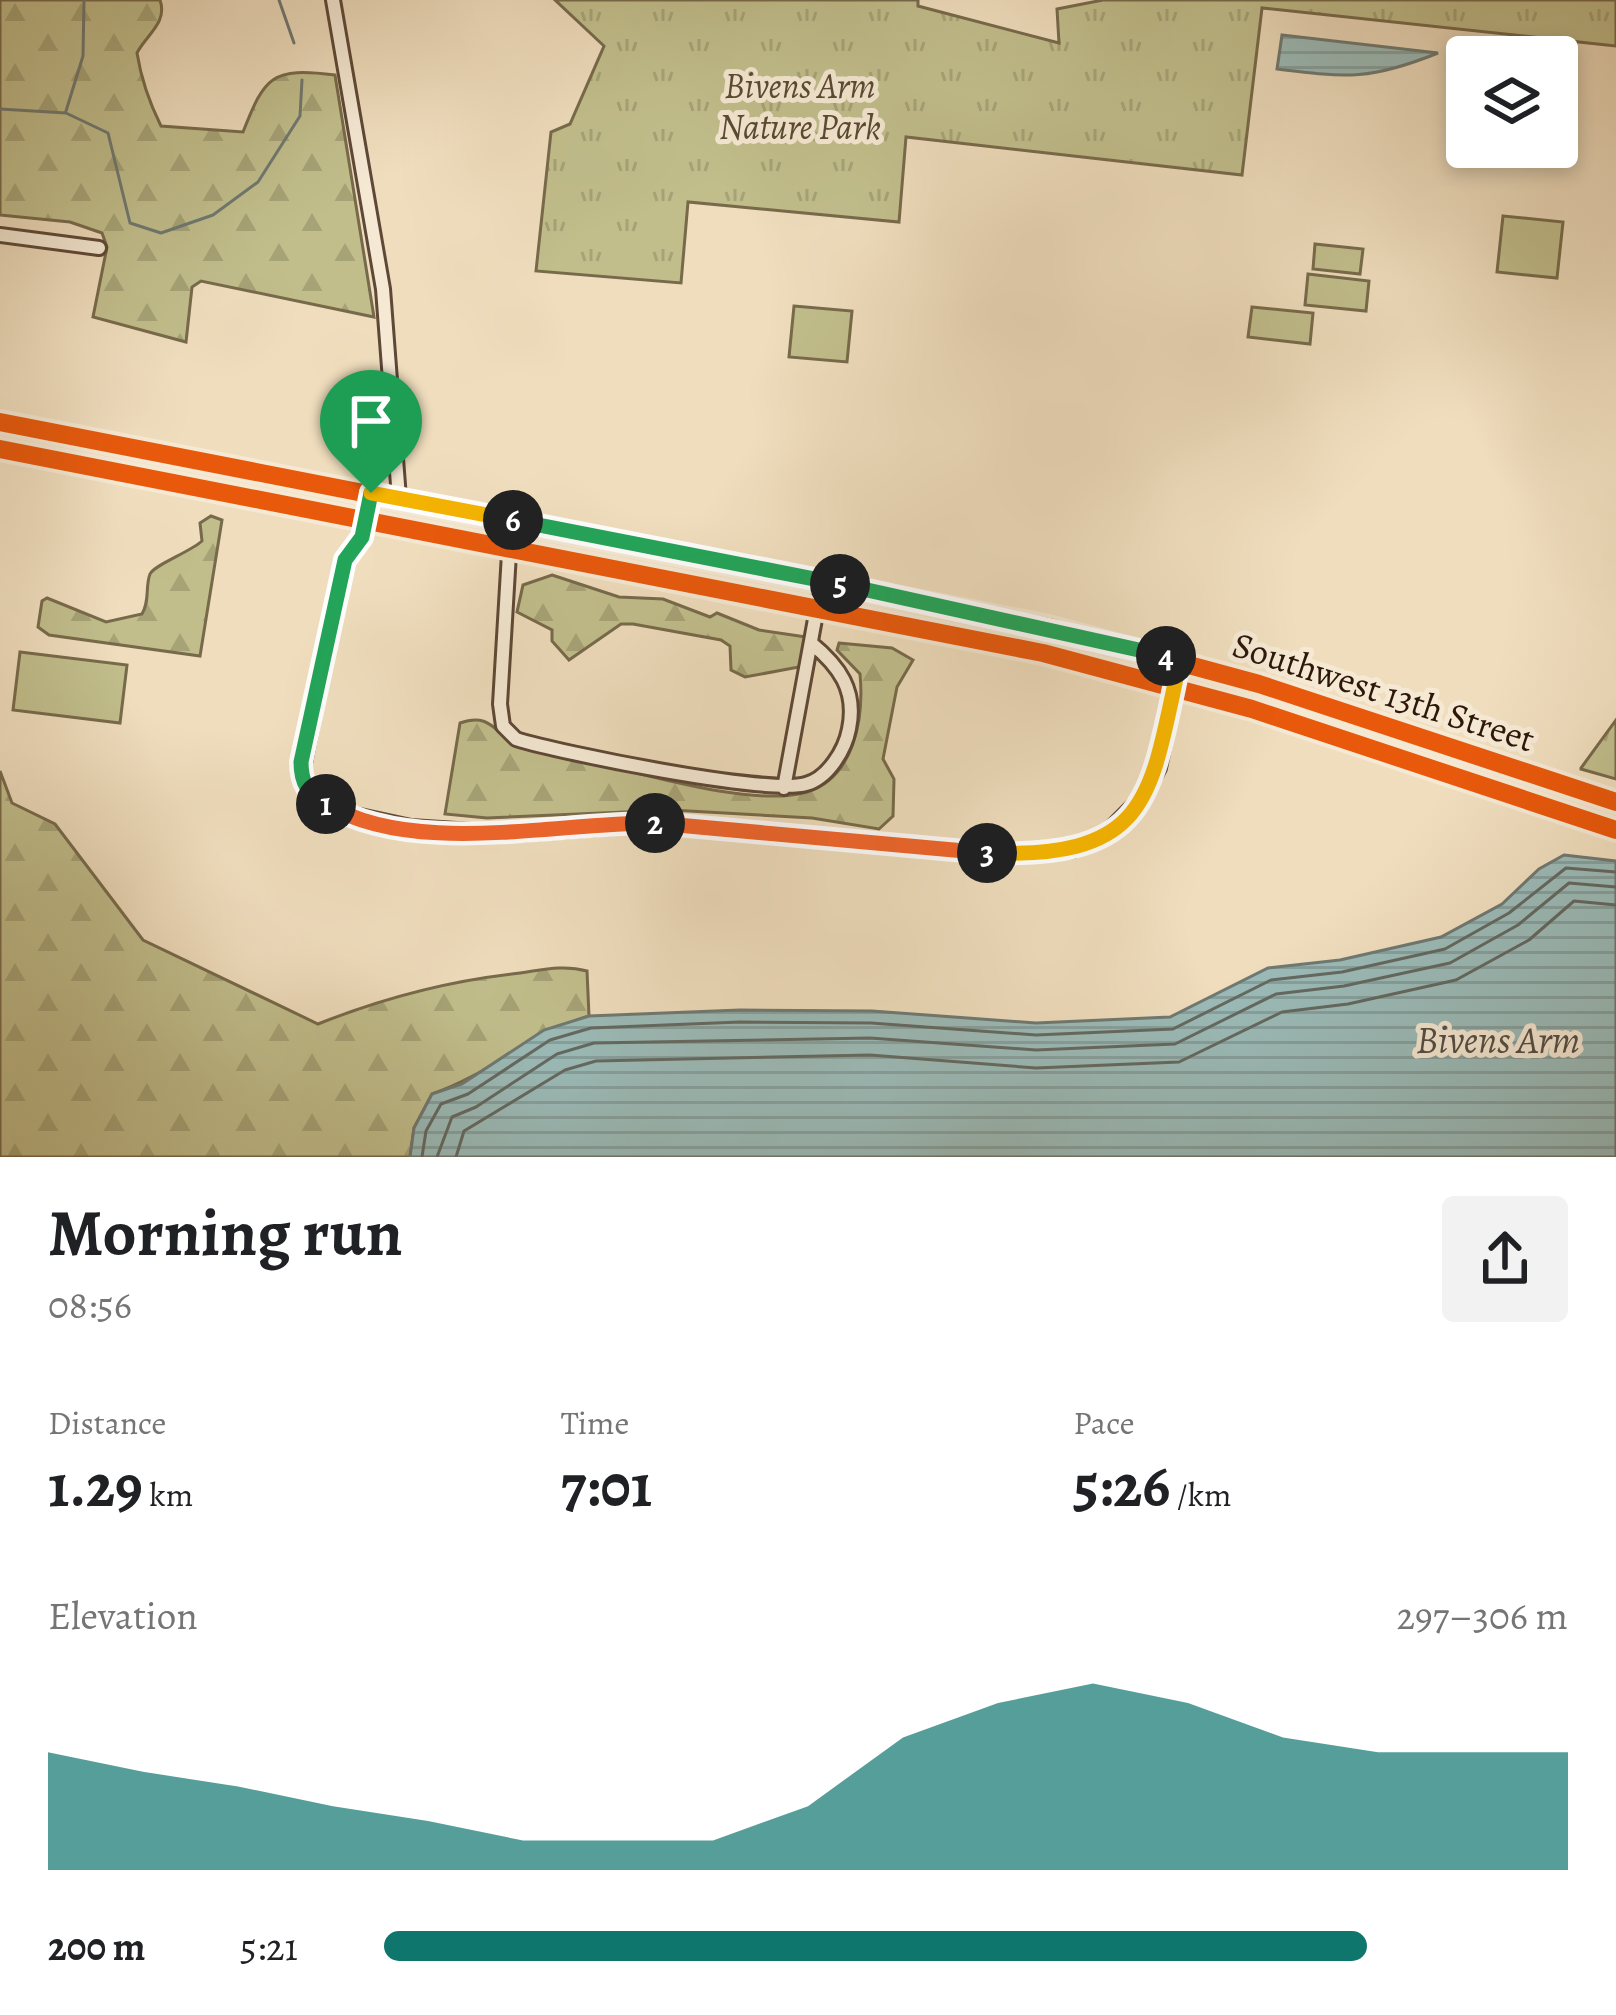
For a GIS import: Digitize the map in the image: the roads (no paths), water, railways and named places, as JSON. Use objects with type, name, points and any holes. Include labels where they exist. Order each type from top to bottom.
[{"type":"main road","name":"Southwest 13th Street","points":[[0,422],[1030,622],[1180,660],[1616,802]]},
{"type":"main road","points":[[104,470],[110,443]]},
{"type":"main road","name":"Southwest 13th Street","points":[[0,449],[818,607],[1174,686],[1616,830]]},
{"type":"street","points":[[333,0],[383,289],[399,498]]},
{"type":"street","points":[[0,235],[99,248]]},
{"type":"street","points":[[371,493],[362,537],[345,560],[301,778],[318,800],[376,823],[516,835],[616,823],[665,823],[981,853],[1073,850],[1101,838],[1145,794],[1159,768],[1180,660]]},
{"type":"street","points":[[512,520],[500,704],[508,733],[526,742],[784,788],[812,783],[836,761],[852,715],[848,685],[835,662],[811,643]]},
{"type":"street","points":[[784,788],[822,581]]},
{"type":"street","points":[[1517,797],[1524,769]]},
{"type":"water","points":[[1282,35],[1438,53],[1376,72],[1302,72],[1277,69]]},
{"type":"water","name":"Bivens Arm","points":[[1564,855],[1616,861],[1616,1157],[410,1157],[414,1128],[432,1094],[462,1084],[544,1030],[589,1016],[740,1010],[872,1011],[1036,1023],[1170,1017],[1268,968],[1340,960],[1441,937],[1502,904],[1539,869]]},
{"type":"waterway","points":[[66,111],[83,56],[84,0]]},
{"type":"waterway","points":[[279,0],[294,43]]},
{"type":"waterway","points":[[0,109],[66,113],[108,133],[130,223],[161,233],[213,215],[258,182],[300,116],[302,80]]},
{"type":"park label","name":"Bivens Arm Nature Park","points":[[800,106]]}]
